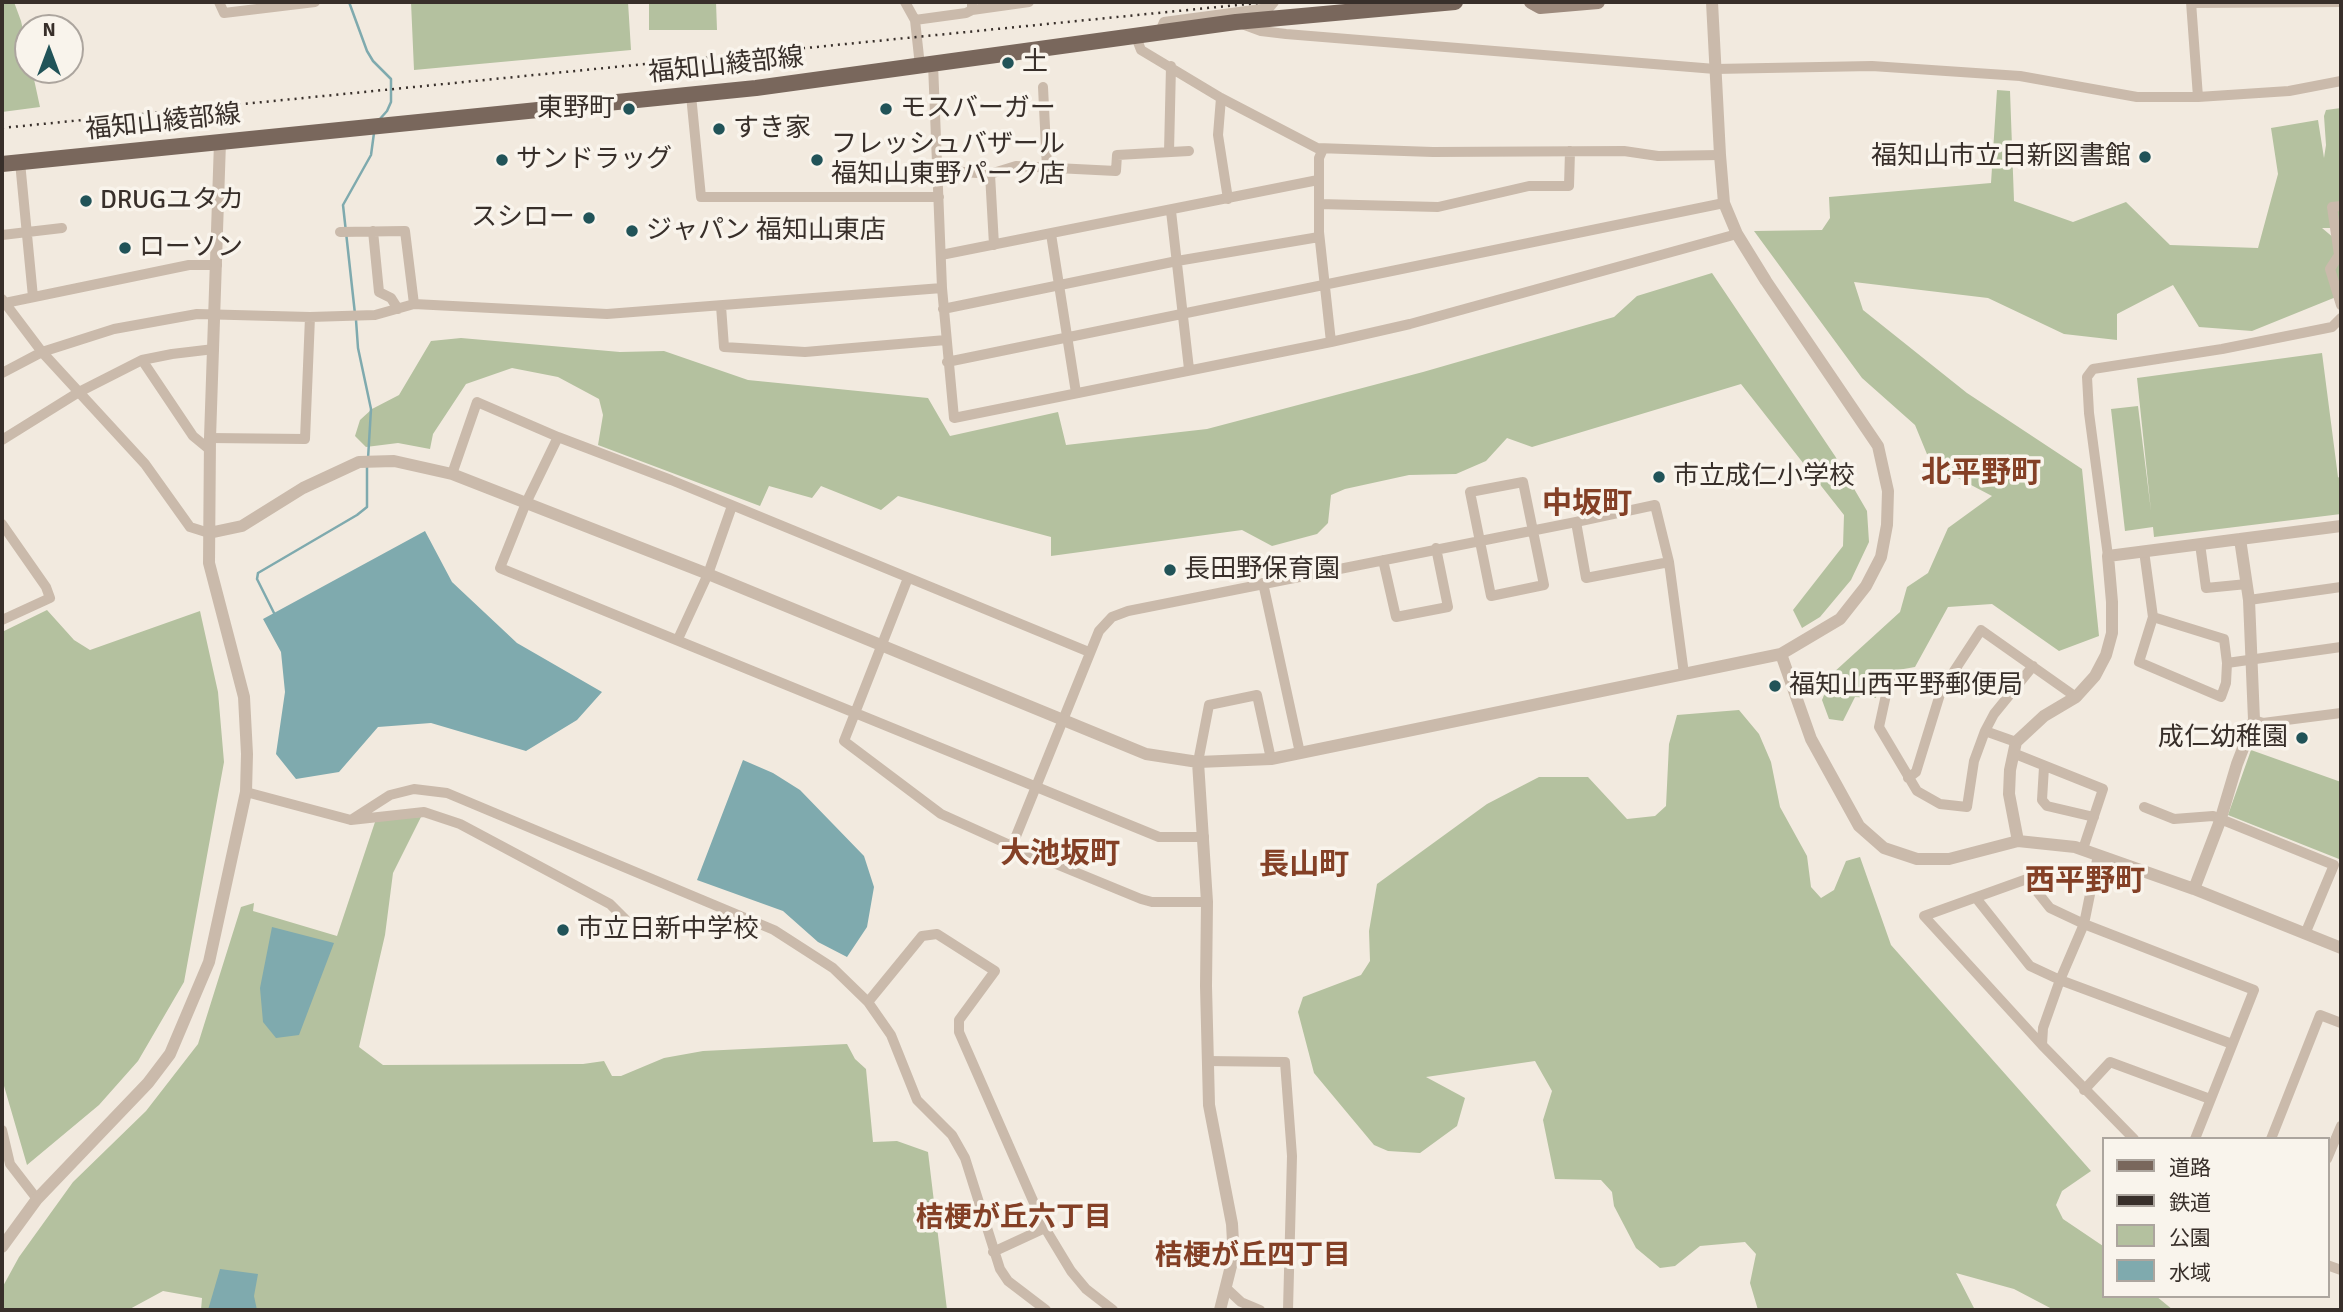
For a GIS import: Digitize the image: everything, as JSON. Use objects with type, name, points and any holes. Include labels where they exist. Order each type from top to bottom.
[{"type":"main road","name":"福知山綾部線","points":[[2,164],[691,95],[1236,22],[1455,2]]},
{"type":"main road","points":[[1531,2],[1540,7],[1598,2]]},
{"type":"street","points":[[219,2],[224,13],[315,2]]},
{"type":"street","points":[[905,2],[915,20],[926,65],[938,170],[943,309],[954,418],[1410,324],[1737,234]]},
{"type":"street","points":[[915,20],[945,18],[972,6],[1029,2]]},
{"type":"street","points":[[1159,33],[1164,22],[1269,8],[1274,2]]},
{"type":"street","points":[[217,265],[189,265],[4,301],[43,352],[145,464],[190,527],[209,533],[242,526],[303,488],[359,462],[394,461],[452,474],[708,575],[1146,754],[1198,762],[1271,758],[1300,753],[1781,654],[1840,620],[1866,586],[1881,557],[1887,525],[1888,491],[1878,446],[1737,234],[1724,203],[1712,2]]},
{"type":"street","points":[[2198,97],[2192,2],[2341,2]]},
{"type":"street","points":[[1236,22],[1261,31],[1715,69],[1872,66],[2032,78],[2137,97],[2198,97],[2289,91],[2341,81]]},
{"type":"street","points":[[1136,37],[1141,50],[1221,98],[1317,148],[1433,152],[1624,151],[1658,156],[1720,155]]},
{"type":"street","points":[[1169,152],[1171,66]]},
{"type":"street","points":[[1043,87],[1047,168]]},
{"type":"street","points":[[691,95],[701,197],[939,197]]},
{"type":"street","points":[[1221,98],[1218,135],[1228,199]]},
{"type":"street","points":[[2,1247],[37,1199],[148,1083],[170,1054],[209,962],[246,793],[244,697],[209,564],[210,444],[220,142]]},
{"type":"street","points":[[1323,149],[1319,158],[1319,237],[1331,342]]},
{"type":"street","points":[[938,170],[990,174],[1016,166],[1116,171],[1117,155],[1189,151]]},
{"type":"street","points":[[1319,204],[1438,207],[1529,186],[1569,186],[1570,152]]},
{"type":"street","points":[[20,162],[33,297]]},
{"type":"street","points":[[990,174],[994,245]]},
{"type":"street","points":[[941,255],[1318,180]]},
{"type":"street","points":[[947,362],[1724,203]]},
{"type":"street","points":[[2341,206],[2332,207],[2339,255],[2330,269],[2341,305]]},
{"type":"street","points":[[1171,211],[1189,369]]},
{"type":"street","points":[[2,234],[62,228]]},
{"type":"street","points":[[373,231],[379,292],[391,298],[398,309]]},
{"type":"street","points":[[340,232],[405,231],[414,304]]},
{"type":"street","points":[[1051,234],[1076,393]]},
{"type":"street","points":[[943,309],[1177,261],[1319,237]]},
{"type":"street","points":[[2,373],[43,352],[114,329],[197,314],[310,317],[375,315],[414,304],[607,314],[942,288]]},
{"type":"street","points":[[721,306],[724,347],[805,352],[946,340]]},
{"type":"street","points":[[142,360],[193,436],[210,444],[305,439],[310,317]]},
{"type":"street","points":[[2018,841],[2009,794],[2015,748],[2044,716],[2076,696],[2095,676],[2106,655],[2112,633],[2108,556],[2089,413],[2087,377],[2093,369],[2222,349],[2332,327],[2341,318]]},
{"type":"street","points":[[2,440],[79,392],[142,360],[214,349]]},
{"type":"street","points":[[452,474],[477,402],[1089,652]]},
{"type":"street","points":[[558,437],[526,503],[500,568],[1159,837],[1205,837]]},
{"type":"street","points":[[1522,482],[1544,585],[1491,596],[1479,540],[1471,492],[1522,482]]},
{"type":"street","points":[[1012,846],[1099,631],[1112,617],[1128,611],[1655,505],[1669,562],[1684,674]]},
{"type":"street","points":[[677,639],[708,575],[732,506]]},
{"type":"street","points":[[1576,522],[1586,578],[1669,562]]},
{"type":"street","points":[[2,524],[46,587],[50,598],[2,620]]},
{"type":"street","points":[[2108,556],[2341,526]]},
{"type":"street","points":[[2194,889],[2221,821],[2237,764],[2254,720],[2249,600],[2240,539]]},
{"type":"street","points":[[2200,544],[2206,588],[2247,584]]},
{"type":"street","points":[[1383,560],[1396,617],[1448,607],[1436,548]]},
{"type":"street","points":[[2144,551],[2153,617],[2139,662],[2221,697],[2227,683],[2224,639],[2153,617]]},
{"type":"street","points":[[908,578],[845,741],[941,814],[1012,846],[1141,899],[1152,902],[1208,902]]},
{"type":"street","points":[[1263,583],[1300,753]]},
{"type":"street","points":[[2249,600],[2341,587]]},
{"type":"street","points":[[1908,778],[1916,772],[1941,691],[1982,630],[2076,696]]},
{"type":"street","points":[[2227,663],[2341,647]]},
{"type":"street","points":[[1781,654],[1811,739],[1859,826],[1884,848],[1917,859],[1949,859],[2018,841],[2083,849],[2194,889],[2341,948]]},
{"type":"street","points":[[1941,691],[1921,679],[1889,681],[1879,727],[1917,792],[1940,804],[1967,807],[1974,761],[1985,731],[1994,714],[2033,666]]},
{"type":"street","points":[[1222,1306],[1233,1258],[1232,1224],[1209,1105],[1208,902],[1198,762],[1209,705],[1257,695],[1271,758]]},
{"type":"street","points":[[2254,720],[2263,723],[2341,713]]},
{"type":"street","points":[[1985,731],[2044,767],[2103,789],[2083,849]]},
{"type":"street","points":[[2044,767],[2042,800],[2047,806],[2094,817]]},
{"type":"street","points":[[351,820],[390,795],[414,789],[447,793],[774,930],[832,968],[868,1002],[891,1035],[916,1100],[952,1135],[965,1158],[1000,1269],[1008,1281],[1046,1310]]},
{"type":"street","points":[[246,793],[351,820],[424,812],[460,824],[610,904],[625,919]]},
{"type":"street","points":[[2144,807],[2174,819],[2189,820],[2213,816],[2334,865],[2305,934]]},
{"type":"street","points":[[2042,1045],[2043,1028],[2084,924],[2098,855]]},
{"type":"street","points":[[2132,1137],[2084,1090],[1924,916],[2027,879],[2050,908],[2084,924],[2254,990],[2195,1137]]},
{"type":"street","points":[[1976,898],[2029,965],[2060,980],[2232,1044]]},
{"type":"street","points":[[868,1002],[922,936],[937,934],[995,971],[959,1020],[960,1032],[1045,1228],[1071,1271],[1086,1289],[1113,1310]]},
{"type":"street","points":[[2272,1137],[2320,1015],[2341,1023]]},
{"type":"street","points":[[1207,1061],[1285,1062],[1292,1156],[1288,1310]]},
{"type":"street","points":[[2084,1090],[2110,1062],[2210,1099]]},
{"type":"street","points":[[2329,1154],[2341,1126]]},
{"type":"street","points":[[2,1129],[10,1164],[37,1199]]},
{"type":"street","points":[[993,1252],[1045,1228]]},
{"type":"street","points":[[1227,1289],[1241,1301],[1260,1310]]},
{"type":"green space","points":[[2,2],[14,2],[18,14],[14,14],[14,84],[35,84],[40,107],[2,112]]},
{"type":"green space","points":[[411,2],[628,2],[631,50],[414,70]]},
{"type":"green space","points":[[649,2],[716,2],[717,30],[649,30]]},
{"type":"green space","points":[[1997,90],[2010,91],[2014,201],[2073,222],[2126,202],[2170,245],[2258,248],[2278,174],[2271,128],[2318,120],[2324,158],[2326,110],[2341,108],[2341,228],[2322,228],[2341,244],[2341,295],[2252,331],[2199,327],[2173,285],[2117,314],[2117,340],[2064,334],[1988,298],[1854,282],[1863,310],[1967,393],[2082,469],[2099,636],[2059,651],[1992,604],[1948,607],[1915,667],[1881,673],[1876,698],[1855,697],[1843,721],[1829,719],[1822,700],[1833,673],[1900,612],[1907,587],[1928,573],[1948,528],[1992,496],[1931,464],[1915,425],[1862,378],[1754,231],[1822,230],[1830,218],[1829,197],[1991,183]]},
{"type":"green space","points":[[1712,273],[1835,456],[1867,511],[1869,542],[1851,580],[1820,617],[1802,628],[1793,610],[1843,546],[1844,515],[1741,384],[1532,447],[1507,438],[1486,461],[1456,474],[1409,475],[1345,489],[1331,495],[1328,523],[1317,534],[1272,546],[1242,530],[1051,556],[1051,537],[898,496],[881,510],[821,486],[812,498],[769,486],[760,506],[598,445],[603,415],[599,399],[558,377],[512,368],[466,384],[433,434],[430,449],[398,443],[366,447],[355,436],[360,420],[372,409],[399,395],[431,341],[461,338],[620,352],[664,351],[748,380],[928,398],[950,436],[1058,412],[1066,445],[1207,429],[1423,372],[1614,317],[1637,296]]},
{"type":"green space","points":[[2322,353],[2338,477],[2341,479],[2341,514],[2154,537],[2153,527],[2125,531],[2111,409],[2138,406],[2151,511],[2137,378]]},
{"type":"green space","points":[[47,610],[74,640],[90,650],[200,611],[218,692],[224,762],[184,982],[138,1061],[99,1105],[27,1165],[2,1079],[2,632]]},
{"type":"green space","points":[[1739,710],[1759,734],[1771,762],[1780,807],[1807,856],[1811,887],[1821,898],[1834,890],[1846,861],[1860,857],[1891,945],[2091,1171],[2062,1191],[2056,1205],[2063,1219],[2102,1245],[2102,1298],[2158,1298],[2173,1310],[2054,1310],[2014,1289],[1956,1273],[1975,1310],[1758,1310],[1750,1283],[1756,1254],[1745,1242],[1700,1246],[1675,1266],[1660,1268],[1636,1248],[1614,1206],[1612,1192],[1601,1180],[1555,1179],[1543,1120],[1552,1091],[1535,1061],[1426,1077],[1465,1098],[1457,1126],[1420,1153],[1388,1151],[1374,1145],[1314,1073],[1298,1012],[1303,997],[1361,975],[1370,961],[1369,931],[1377,884],[1487,804],[1539,777],[1588,777],[1627,819],[1655,816],[1666,806],[1669,744],[1677,715]]},
{"type":"green space","points":[[2251,750],[2341,782],[2339,859],[2228,815]]},
{"type":"green space","points":[[421,817],[393,873],[385,935],[359,1047],[383,1065],[583,1064],[604,1061],[612,1076],[621,1076],[664,1058],[703,1051],[847,1044],[855,1059],[866,1069],[873,1142],[897,1141],[928,1152],[947,1310],[201,1310],[202,1298],[163,1291],[128,1310],[2,1310],[2,1288],[19,1257],[73,1182],[146,1111],[198,1044],[241,907],[254,903],[253,911],[337,936],[376,819]]},
{"type":"water","points":[[425,531],[452,582],[517,643],[602,692],[577,720],[526,751],[431,723],[378,727],[339,772],[296,779],[276,754],[285,692],[281,652],[263,619]]},
{"type":"water","points":[[743,760],[773,773],[800,790],[864,856],[874,887],[867,927],[847,957],[818,942],[783,911],[697,880]]},
{"type":"water","points":[[272,927],[334,943],[299,1035],[276,1038],[263,1022],[260,988]]},
{"type":"water","points":[[220,1269],[258,1274],[254,1296],[257,1310],[208,1310]]},
{"type":"waterway","points":[[349,2],[367,51],[391,79],[391,102],[379,120]]},
{"type":"waterway","points":[[355,314],[343,205],[371,155],[374,133]]},
{"type":"waterway","points":[[356,320],[358,348],[371,409],[368,459]]},
{"type":"waterway","points":[[274,613],[257,579],[258,573],[367,507],[367,466]]},
{"type":"railway","points":[[2,128],[1268,2]]},
{"type":"place","name":"土","points":[[1008,63]]},
{"type":"place","name":"東野町","points":[[629,109]]},
{"type":"place","name":"モスバーガー","points":[[886,109]]},
{"type":"place","name":"すき家","points":[[719,129]]},
{"type":"place","name":"福知山市立日新図書館","points":[[2145,157]]},
{"type":"place","name":"サンドラッグ","points":[[502,160]]},
{"type":"place","name":"フレッシュバザール 福知山東野パーク店","points":[[817,160]]},
{"type":"place","name":"DRUGユタカ","points":[[86,201]]},
{"type":"place","name":"スシロー","points":[[589,218]]},
{"type":"place","name":"ジャパン 福知山東店","points":[[632,231]]},
{"type":"place","name":"ローソン","points":[[125,248]]},
{"type":"place","name":"市立成仁小学校","points":[[1659,477]]},
{"type":"place","name":"長田野保育園","points":[[1170,570]]},
{"type":"place","name":"福知山西平野郵便局","points":[[1775,686]]},
{"type":"place","name":"成仁幼稚園","points":[[2302,738]]},
{"type":"place","name":"市立日新中学校","points":[[563,930]]},
{"type":"district","name":"北平野町","points":[[1981,474]]},
{"type":"district","name":"中坂町","points":[[1587,505]]},
{"type":"district","name":"大池坂町","points":[[1060,855]]},
{"type":"district","name":"長山町","points":[[1304,866]]},
{"type":"district","name":"西平野町","points":[[2085,882]]},
{"type":"district","name":"桔梗が丘六丁目","points":[[1014,1219]]},
{"type":"district","name":"桔梗が丘四丁目","points":[[1253,1257]]}]
